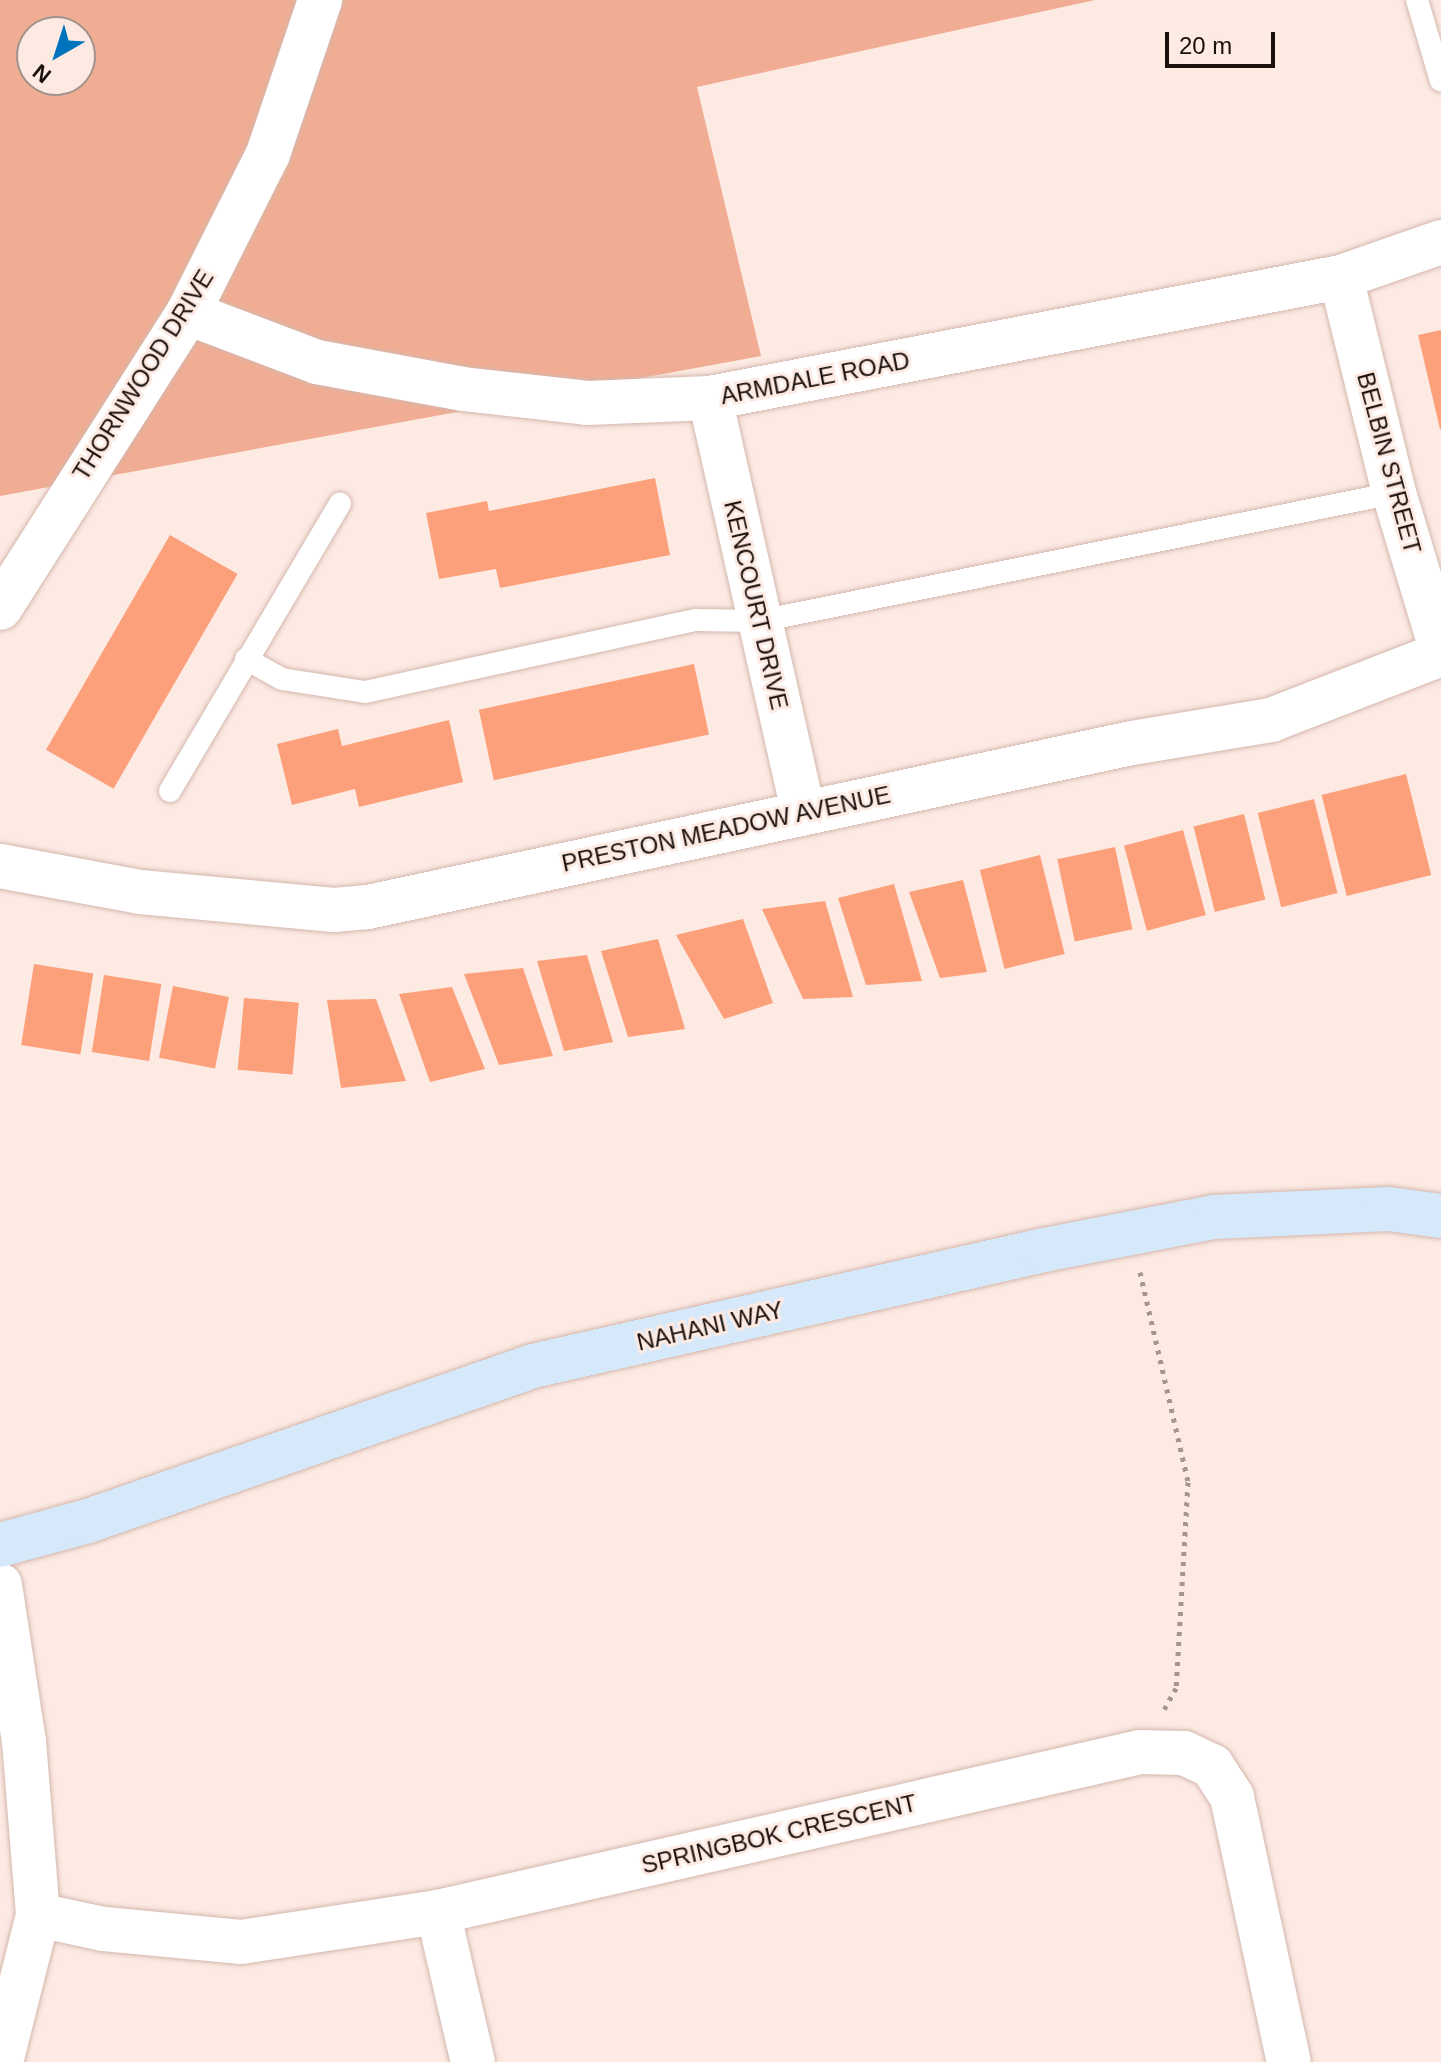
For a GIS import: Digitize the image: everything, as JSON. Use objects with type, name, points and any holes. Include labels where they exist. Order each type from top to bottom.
[{"type":"street","name":"THORNWOOD DRIVE","points":[[0,608],[188,313],[268,154],[320,0]]},
{"type":"street","name":"ARMDALE ROAD","points":[[188,313],[317,362],[463,389],[587,403],[710,398],[1341,277],[1441,242]]},
{"type":"street","name":"BELBIN STREET","points":[[1341,277],[1394,493],[1441,651]]},
{"type":"street","name":"KENCOURT DRIVE","points":[[710,398],[803,812]]},
{"type":"street","name":"PRESTON MEADOW AVENUE","points":[[0,866],[140,892],[334,910],[368,907],[1132,743],[1271,720],[1441,651]]},
{"type":"street","name":"NAHANI WAY","points":[[0,1545],[88,1521],[533,1366],[1044,1250],[1132,1236],[1214,1217],[1389,1209],[1441,1216]]},
{"type":"street","points":[[0,1585],[24,1741],[38,1915],[1,2062]]},
{"type":"street","name":"SPRINGBOK CRESCENT","points":[[38,1915],[104,1929],[241,1942],[438,1912],[1140,1752],[1184,1753],[1212,1766],[1232,1797],[1289,2062]]},
{"type":"street","points":[[438,1912],[473,2062]]},
{"type":"lane","points":[[1417,0],[1441,81]]},
{"type":"lane","points":[[246,659],[282,679],[365,692],[696,620],[760,621],[1394,493]]},
{"type":"lane","points":[[170,791],[340,504]]},
{"type":"path","points":[[1132,1236],[1188,1482],[1176,1688],[1140,1752]]},
{"type":"shaded area","points":[[0,0],[1095,0],[697,87],[761,356],[0,496]]},
{"type":"building","points":[[1441,330],[1441,429],[1440,429],[1418,335]]},
{"type":"building","points":[[655,478],[670,555],[500,588],[496,569],[439,579],[426,513],[487,501],[489,511]]},
{"type":"building","points":[[170,535],[238,574],[114,789],[46,750]]},
{"type":"building","points":[[694,664],[709,734],[494,780],[479,710]]},
{"type":"building","points":[[449,720],[463,782],[359,807],[355,789],[292,805],[277,744],[338,729],[342,746]]},
{"type":"building","points":[[1406,774],[1431,875],[1347,896],[1322,795]]},
{"type":"building","points":[[1314,799],[1337,893],[1281,907],[1258,813]]},
{"type":"building","points":[[1244,814],[1265,899],[1215,912],[1194,827]]},
{"type":"building","points":[[1183,830],[1206,915],[1147,931],[1124,846]]},
{"type":"building","points":[[1115,847],[1132,929],[1075,941],[1057,859]]},
{"type":"building","points":[[1040,855],[1065,954],[1005,969],[980,870]]},
{"type":"building","points":[[963,880],[987,972],[940,978],[909,892]]},
{"type":"building","points":[[894,884],[922,981],[866,985],[838,898]]},
{"type":"building","points":[[825,901],[853,997],[803,999],[762,909]]},
{"type":"building","points":[[743,919],[773,1003],[724,1019],[676,935]]},
{"type":"building","points":[[658,939],[685,1029],[628,1037],[601,951]]},
{"type":"building","points":[[587,955],[613,1042],[564,1051],[537,961]]},
{"type":"building","points":[[34,964],[93,973],[80,1054],[21,1045]]},
{"type":"building","points":[[523,968],[553,1056],[499,1065],[464,974]]},
{"type":"building","points":[[104,975],[161,984],[149,1061],[92,1052]]},
{"type":"building","points":[[173,986],[229,997],[215,1069],[159,1058]]},
{"type":"building","points":[[452,987],[485,1069],[430,1082],[399,994]]},
{"type":"building","points":[[244,998],[299,1003],[293,1075],[238,1070]]},
{"type":"building","points":[[376,999],[406,1081],[341,1088],[327,1000]]}]
